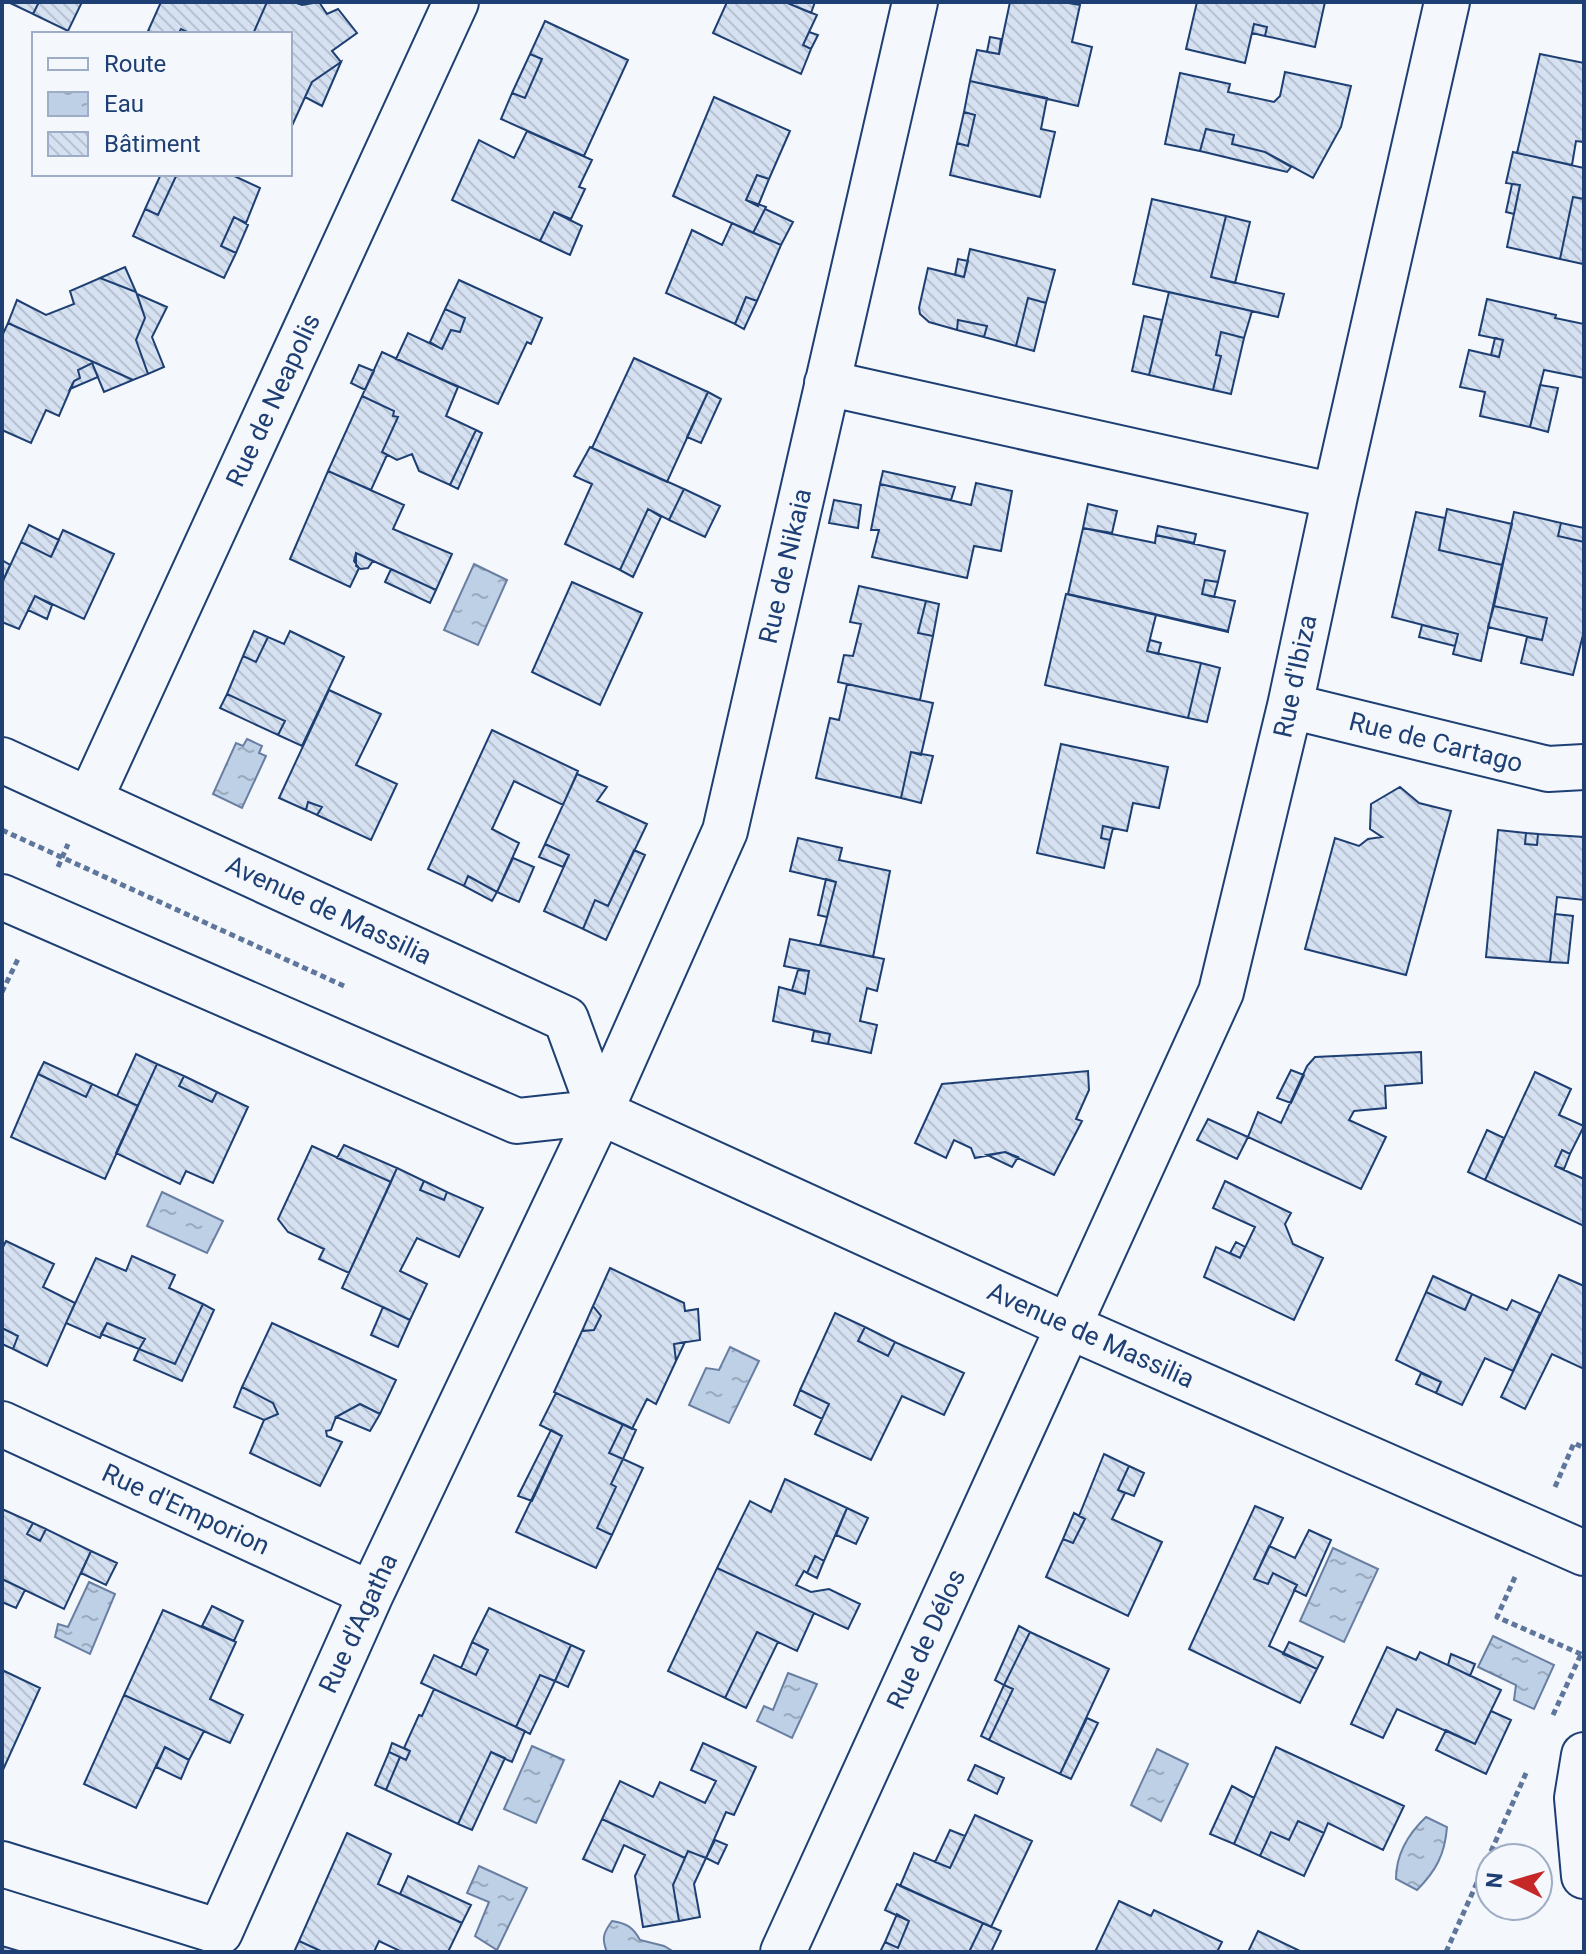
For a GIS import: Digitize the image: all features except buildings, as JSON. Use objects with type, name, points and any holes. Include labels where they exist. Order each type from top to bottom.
[{"type":"street","name":"Rue de Neapolis","points":[[90,799],[456,2]]},
{"type":"street","name":"Rue de Nikaia","points":[[600,1112],[725,831],[915,2]]},
{"type":"street","name":"Rue d'Ibiza","points":[[1068,1326],[1221,992],[1290,706],[1447,2]]},
{"type":"street","points":[[827,383],[1335,496]]},
{"type":"street","name":"Rue de Cartago","points":[[1290,706],[1548,769],[1584,767]]},
{"type":"street","name":"Avenue de Massilia","points":[[2,760],[566,1019],[600,1112],[1068,1326],[1584,1553]]},
{"type":"street","points":[[2,897],[517,1121],[600,1112]]},
{"type":"street","name":"Rue d'Agatha","points":[[2,1864],[220,1932],[371,1594],[600,1112]]},
{"type":"street","name":"Rue de Délos","points":[[783,1952],[1068,1326]]},
{"type":"street","name":"Rue d'Emporion","points":[[2,1424],[371,1594]]},
{"type":"street","points":[[1584,1755],[1577,1798],[1584,1876]]},
{"type":"path","points":[[1497,1617],[1583,1655],[1549,1723]]},
{"type":"path","points":[[1446,1952],[1530,1765]]},
{"type":"water","points":[[474,564],[507,580],[478,645],[444,630]]},
{"type":"water","points":[[247,739],[262,746],[259,753],[266,756],[242,808],[213,794],[236,743],[243,746]]},
{"type":"water","points":[[162,1192],[223,1221],[207,1253],[147,1226]]},
{"type":"water","points":[[730,1347],[759,1361],[729,1423],[689,1405],[706,1368],[719,1370]]},
{"type":"water","points":[[1333,1548],[1378,1569],[1344,1642],[1300,1621]]},
{"type":"water","points":[[89,1582],[115,1594],[90,1654],[55,1637],[58,1624],[68,1627]]},
{"type":"water","points":[[1493,1636],[1554,1665],[1534,1709],[1514,1700],[1516,1685],[1478,1667]]},
{"type":"water","points":[[788,1673],[817,1684],[792,1738],[757,1721],[764,1706],[773,1710]]},
{"type":"water","points":[[532,1746],[564,1760],[536,1823],[504,1809]]},
{"type":"water","points":[[1157,1749],[1188,1764],[1161,1821],[1131,1805]]},
{"type":"water","points":[[1426,1817],[1447,1827],[1446,1837],[1438,1862],[1417,1890],[1396,1879],[1398,1861],[1404,1845]]},
{"type":"water","points":[[479,1866],[527,1888],[497,1950],[475,1936],[489,1902],[467,1893]]},
{"type":"water","points":[[612,1921],[629,1926],[640,1940],[674,1952],[607,1952],[604,1935]]}]
